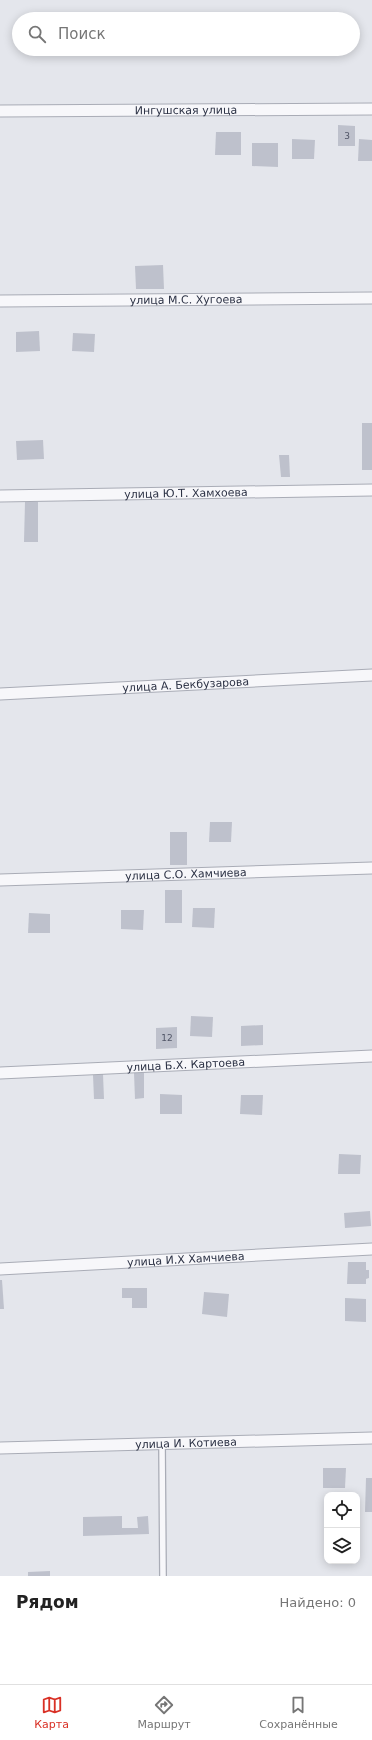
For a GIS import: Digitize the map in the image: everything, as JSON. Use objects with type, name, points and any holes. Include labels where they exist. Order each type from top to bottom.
[{"type":"street","name":"Ингушская улица","points":[[0,111],[372,109]]},
{"type":"street","name":"улица М.С. Хугоева","points":[[0,301],[372,298]]},
{"type":"street","name":"улица Ю.Т. Хамхоева","points":[[0,496],[372,490]]},
{"type":"street","name":"улица А. Бекбузарова","points":[[0,694],[372,675]]},
{"type":"street","name":"улица С.О. Хамчиева","points":[[0,880],[372,868]]},
{"type":"street","name":"улица Б.Х. Картоева","points":[[0,1073],[372,1056]]},
{"type":"street","name":"улица И.Х Хамчиева","points":[[0,1269],[372,1250]]},
{"type":"street","name":"улица И. Котиева","points":[[0,1448],[47,1448],[162,1443],[372,1438]]},
{"type":"lane","points":[[162,1443],[163,1576]]},
{"type":"building","points":[[338,125],[355,126],[355,146],[338,146]]},
{"type":"building","points":[[216,132],[241,132],[241,155],[215,155]]},
{"type":"building","points":[[292,139],[315,140],[314,159],[292,159]]},
{"type":"building","points":[[359,139],[372,140],[372,161],[358,161]]},
{"type":"building","points":[[252,143],[278,143],[278,167],[252,166]]},
{"type":"building","points":[[163,265],[164,289],[136,289],[135,266]]},
{"type":"building","points":[[39,331],[40,351],[16,352],[16,332]]},
{"type":"building","points":[[73,333],[95,334],[94,352],[72,351]]},
{"type":"building","points":[[362,423],[372,423],[372,470],[362,470]]},
{"type":"building","points":[[43,440],[44,459],[17,460],[16,441]]},
{"type":"building","points":[[279,455],[289,455],[290,477],[281,477]]},
{"type":"building","points":[[25,502],[38,502],[38,542],[24,542]]},
{"type":"building","points":[[210,822],[232,822],[231,842],[209,842]]},
{"type":"building","points":[[170,832],[187,832],[187,865],[170,865]]},
{"type":"building","points":[[165,890],[182,890],[182,923],[165,923]]},
{"type":"building","points":[[193,908],[215,908],[214,928],[192,927]]},
{"type":"building","points":[[121,910],[144,910],[143,930],[121,929]]},
{"type":"building","points":[[29,913],[50,914],[50,933],[28,933]]},
{"type":"building","points":[[191,1016],[213,1017],[212,1037],[190,1036]]},
{"type":"building","points":[[263,1025],[263,1045],[241,1046],[241,1026]]},
{"type":"building","points":[[177,1027],[177,1048],[156,1049],[156,1028]]},
{"type":"building","points":[[134,1073],[144,1073],[144,1098],[135,1099]]},
{"type":"building","points":[[103,1074],[104,1099],[94,1099],[93,1075]]},
{"type":"building","points":[[160,1094],[182,1095],[182,1114],[160,1114]]},
{"type":"building","points":[[241,1095],[263,1095],[262,1115],[240,1114]]},
{"type":"building","points":[[339,1154],[361,1155],[360,1174],[338,1174]]},
{"type":"building","points":[[370,1211],[371,1226],[345,1228],[344,1213]]},
{"type":"building","points":[[348,1262],[366,1262],[366,1270],[369,1270],[369,1278],[366,1279],[366,1284],[347,1284]]},
{"type":"building","points":[[0,1280],[2,1280],[4,1309],[0,1309]]},
{"type":"building","points":[[122,1288],[147,1288],[147,1308],[132,1308],[132,1298],[122,1298]]},
{"type":"building","points":[[204,1292],[229,1294],[227,1317],[202,1314]]},
{"type":"building","points":[[345,1298],[366,1299],[366,1322],[345,1321]]},
{"type":"building","points":[[323,1468],[346,1468],[345,1488],[323,1488]]},
{"type":"building","points":[[366,1478],[372,1478],[372,1512],[365,1512]]},
{"type":"building","points":[[122,1516],[122,1528],[138,1528],[137,1517],[148,1516],[149,1534],[83,1536],[83,1517]]},
{"type":"building","points":[[50,1571],[50,1576],[28,1576],[28,1572]]}]
